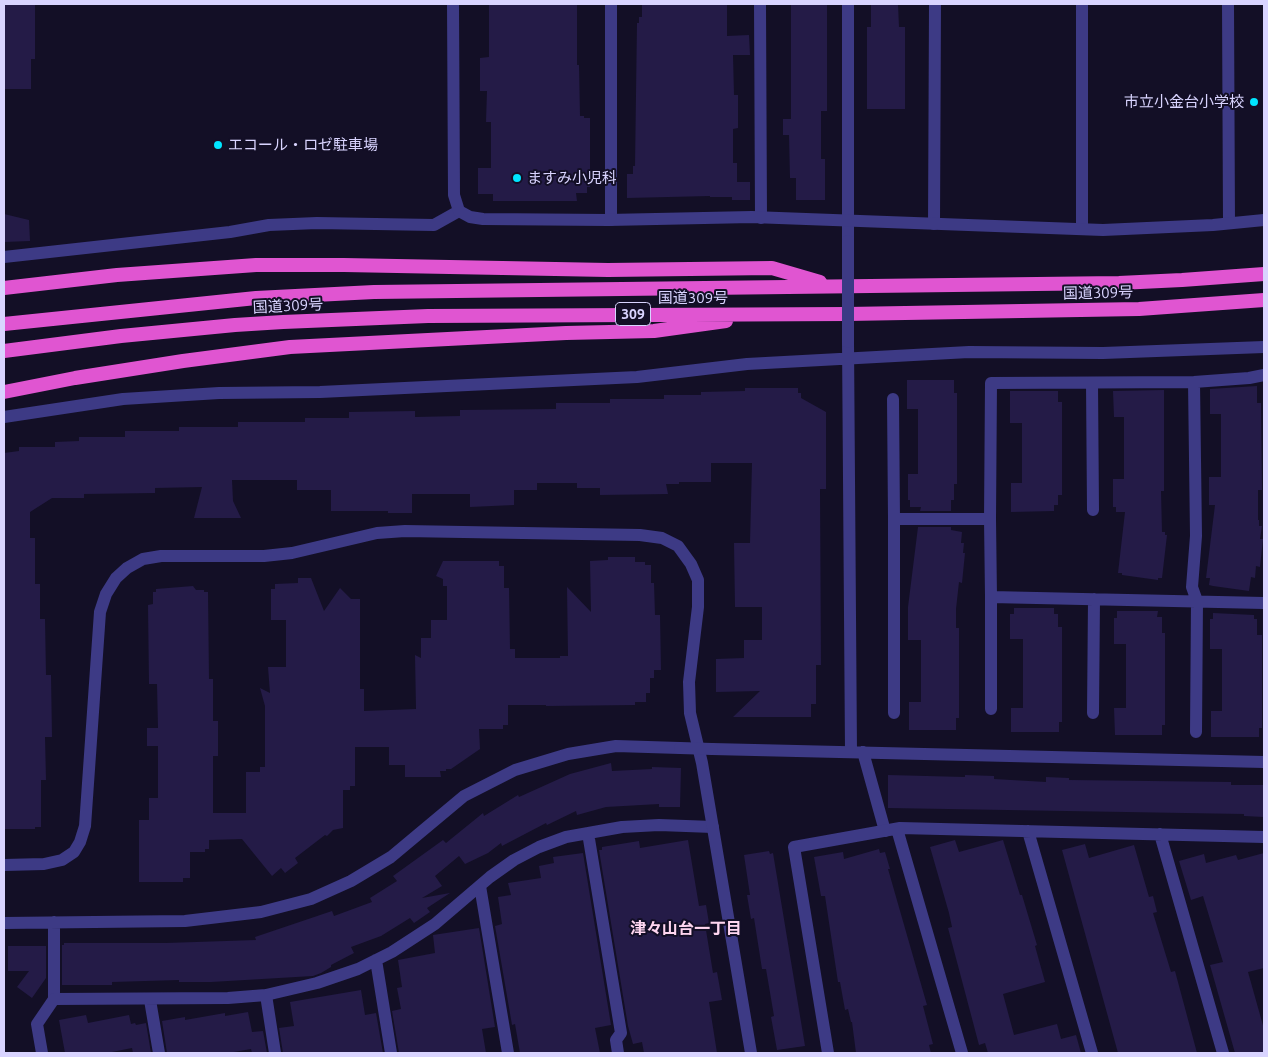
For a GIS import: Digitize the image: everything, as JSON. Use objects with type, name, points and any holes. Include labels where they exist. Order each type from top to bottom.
[{"type":"highway","points":[[4,288],[117,275],[256,266],[344,265],[608,270],[772,268],[834,287]]},
{"type":"highway","name":"国道309号","points":[[4,324],[256,298],[374,292],[1137,282],[1264,274]]},
{"type":"highway","name":"国道309号","points":[[4,351],[150,333],[235,325],[428,316],[1139,309],[1264,300]]},
{"type":"highway","points":[[4,392],[75,378],[290,347],[566,332],[654,331],[782,313]]},
{"type":"street","points":[[453,4],[454,195],[460,211],[470,217],[483,219],[611,220],[761,218],[1103,230],[1229,224],[1264,220]]},
{"type":"street","points":[[611,4],[611,220]]},
{"type":"street","points":[[760,4],[761,218]]},
{"type":"street","points":[[848,4],[848,359],[857,752],[891,830],[962,1053]]},
{"type":"street","points":[[934,224],[935,4]]},
{"type":"street","points":[[1082,4],[1082,229]]},
{"type":"street","points":[[1228,4],[1229,224]]},
{"type":"street","points":[[4,257],[317,222],[434,225],[460,211]]},
{"type":"street","points":[[4,417],[124,399],[219,392],[320,392],[637,377],[747,364],[969,352],[1104,353],[1264,347]]},
{"type":"street","points":[[991,709],[990,382],[1194,382],[1250,378],[1264,375]]},
{"type":"street","points":[[1194,382],[1196,536],[1192,587],[1196,601],[1196,732]]},
{"type":"street","points":[[1092,383],[1093,510]]},
{"type":"street","points":[[893,399],[894,713]]},
{"type":"street","points":[[894,519],[990,519]]},
{"type":"street","points":[[4,865],[44,864],[62,860],[74,852],[80,842],[85,826],[100,612],[106,594],[116,578],[127,568],[143,559],[161,556],[264,556],[283,554],[354,537],[396,532],[640,535],[662,538],[678,546],[691,564],[698,580],[698,607],[689,682],[690,713],[702,763],[751,1053]]},
{"type":"street","points":[[990,597],[1264,603]]},
{"type":"street","points":[[1093,713],[1094,599]]},
{"type":"street","points":[[4,923],[185,921],[261,912],[311,899],[352,881],[391,857],[464,796],[514,770],[568,754],[616,746],[1264,762]]},
{"type":"street","points":[[54,999],[150,1000],[228,998],[266,995],[317,983],[358,969],[392,952],[435,924],[514,860],[539,847],[566,838],[622,827],[659,824],[713,827]]},
{"type":"street","points":[[828,1053],[794,847],[891,830],[1028,831],[1264,837]]},
{"type":"street","points":[[1028,831],[1092,1053]]},
{"type":"street","points":[[588,833],[621,1033],[616,1040],[618,1053]]},
{"type":"street","points":[[1160,834],[1223,1053]]},
{"type":"street","points":[[480,886],[508,1053]]},
{"type":"street","points":[[42,1053],[37,1024],[54,999],[54,922]]},
{"type":"street","points":[[376,960],[391,1053]]},
{"type":"street","points":[[266,995],[276,1053]]},
{"type":"street","points":[[150,1000],[159,1053]]},
{"type":"building","points":[[4,4],[35,4],[35,59],[31,59],[31,89],[4,89]]},
{"type":"building","points":[[489,4],[577,5],[577,65],[579,65],[580,116],[590,118],[590,187],[587,187],[587,193],[576,193],[577,201],[493,201],[493,194],[478,194],[478,168],[491,168],[491,122],[486,122],[487,91],[480,91],[480,58],[489,57]]},
{"type":"building","points":[[727,4],[727,36],[749,35],[750,55],[733,55],[734,95],[738,95],[738,128],[733,129],[733,163],[737,163],[737,182],[750,182],[750,200],[732,200],[732,197],[710,196],[627,198],[627,174],[633,174],[633,166],[635,166],[637,23],[639,23],[639,17],[642,17],[642,5]]},
{"type":"building","points":[[791,4],[827,4],[827,111],[821,111],[821,159],[825,159],[825,200],[796,200],[796,178],[790,178],[789,135],[783,135],[783,119],[791,119]]},
{"type":"building","points":[[871,4],[898,4],[899,27],[905,27],[905,109],[867,109],[867,27],[871,27]]},
{"type":"building","points":[[4,214],[29,220],[30,241],[4,242]]},
{"type":"building","points":[[907,380],[954,380],[954,393],[957,393],[957,484],[954,484],[954,500],[951,500],[951,511],[920,511],[921,507],[910,507],[910,500],[908,500],[908,474],[918,474],[918,409],[907,409]]},
{"type":"building","points":[[1257,386],[1257,403],[1261,403],[1262,490],[1258,490],[1258,520],[1259,526],[1262,526],[1260,539],[1263,539],[1260,567],[1256,566],[1255,578],[1251,577],[1249,591],[1209,585],[1210,578],[1206,578],[1215,505],[1209,505],[1209,477],[1221,477],[1221,414],[1210,414],[1210,389]]},
{"type":"building","points":[[745,388],[798,388],[801,398],[826,412],[826,489],[820,489],[821,665],[816,665],[816,704],[811,704],[811,717],[733,717],[760,691],[716,692],[716,659],[744,658],[744,640],[762,640],[762,607],[735,607],[734,543],[750,543],[752,463],[711,463],[711,482],[666,484],[668,494],[600,495],[600,488],[577,488],[577,483],[537,483],[537,490],[514,490],[514,505],[470,507],[470,494],[412,494],[412,513],[331,511],[331,490],[297,490],[297,480],[232,480],[233,501],[241,518],[194,518],[202,487],[155,488],[155,493],[84,494],[84,498],[52,498],[30,512],[30,538],[35,538],[35,584],[40,584],[40,619],[45,619],[46,675],[51,675],[52,737],[45,737],[46,780],[41,780],[41,827],[35,827],[35,829],[4,829],[4,453],[19,451],[19,447],[55,447],[55,442],[79,441],[79,437],[125,437],[125,431],[179,431],[179,427],[238,427],[238,422],[305,422],[305,418],[349,418],[349,412],[415,411],[415,417],[460,416],[460,410],[556,409],[556,403],[610,403],[610,399],[664,399],[664,395],[701,395],[701,392],[745,391]]},
{"type":"building","points":[[1164,390],[1164,491],[1161,491],[1162,532],[1165,532],[1165,535],[1167,535],[1162,578],[1158,578],[1158,580],[1118,573],[1125,512],[1116,512],[1116,507],[1113,507],[1113,479],[1124,479],[1124,417],[1114,417],[1113,391]]},
{"type":"building","points":[[1010,391],[1058,391],[1058,402],[1062,402],[1062,495],[1058,495],[1058,505],[1054,505],[1054,511],[1011,512],[1011,483],[1022,483],[1022,423],[1010,423]]},
{"type":"building","points":[[918,527],[951,527],[951,530],[962,532],[961,543],[964,543],[963,553],[965,553],[962,583],[959,582],[956,609],[956,628],[959,628],[959,718],[956,718],[956,730],[909,730],[909,702],[921,702],[921,640],[908,640],[908,607]]},
{"type":"building","points":[[608,557],[635,557],[635,562],[645,562],[645,565],[651,565],[651,583],[654,583],[655,615],[660,615],[661,670],[654,670],[654,678],[650,678],[650,693],[646,693],[646,702],[635,702],[635,705],[508,705],[508,725],[503,725],[503,729],[479,729],[480,749],[451,769],[440,771],[441,777],[405,777],[405,765],[389,765],[389,747],[355,747],[355,786],[350,786],[350,790],[343,790],[343,828],[333,830],[327,836],[325,835],[295,858],[298,863],[285,873],[281,868],[272,876],[242,839],[209,840],[209,849],[205,849],[205,852],[190,852],[190,878],[183,878],[183,882],[139,882],[139,820],[149,820],[149,798],[158,798],[158,746],[147,746],[147,728],[158,728],[157,684],[149,684],[148,605],[153,604],[153,592],[156,592],[156,589],[193,586],[196,590],[208,592],[209,679],[213,679],[213,721],[218,721],[218,756],[213,756],[213,813],[246,813],[246,772],[260,772],[260,767],[265,767],[265,706],[260,688],[270,693],[268,667],[286,667],[286,620],[271,620],[271,589],[275,589],[275,584],[298,583],[298,578],[311,578],[324,611],[340,588],[351,599],[360,599],[360,689],[364,689],[364,711],[416,709],[415,655],[421,658],[421,638],[431,638],[431,620],[447,620],[447,586],[443,586],[443,579],[436,576],[443,561],[499,561],[499,566],[504,566],[504,588],[509,588],[510,649],[515,649],[515,658],[560,658],[560,656],[568,656],[567,587],[591,612],[590,561],[608,560]]},
{"type":"building","points":[[1014,608],[1054,608],[1054,614],[1058,614],[1058,627],[1062,627],[1062,722],[1059,722],[1059,732],[1011,732],[1011,708],[1023,708],[1023,639],[1010,639],[1010,614],[1014,614]]},
{"type":"building","points":[[1117,611],[1158,611],[1157,617],[1162,617],[1162,633],[1165,633],[1165,725],[1162,725],[1162,735],[1115,735],[1114,708],[1126,708],[1126,644],[1114,644],[1114,618],[1117,618]]},
{"type":"building","points":[[1213,613],[1254,615],[1254,619],[1257,619],[1257,635],[1262,635],[1262,728],[1259,728],[1259,737],[1211,737],[1211,711],[1222,711],[1222,649],[1210,649],[1210,619],[1213,619]]},
{"type":"building","points":[[611,763],[612,771],[652,769],[652,767],[681,768],[680,807],[659,807],[659,804],[606,807],[577,815],[576,811],[547,825],[546,823],[502,846],[501,843],[488,853],[465,864],[459,856],[435,876],[442,886],[422,898],[450,893],[427,908],[430,912],[414,923],[410,918],[381,936],[351,947],[354,953],[331,965],[331,967],[321,973],[313,976],[211,982],[179,982],[179,980],[112,982],[112,985],[62,985],[62,945],[64,943],[166,943],[256,940],[255,937],[332,911],[334,916],[372,902],[370,898],[397,881],[393,876],[443,840],[446,843],[483,813],[484,816],[518,795],[519,797],[570,774]]},
{"type":"building","points":[[888,775],[994,776],[994,779],[1046,782],[1046,777],[1069,778],[1069,780],[1231,782],[1231,785],[1264,785],[1264,817],[1244,816],[1244,814],[888,808]]},
{"type":"building","points":[[688,840],[699,906],[706,905],[709,923],[705,924],[713,973],[717,972],[722,1000],[709,1002],[717,1053],[644,1053],[642,1042],[633,1044],[628,1026],[599,850],[602,850],[602,847],[639,841],[640,848]]},
{"type":"building","points":[[955,840],[959,852],[1003,840],[1020,895],[1022,895],[1037,945],[1035,946],[1045,982],[1003,994],[1014,1035],[1057,1024],[1061,1039],[1076,1035],[1081,1053],[988,1053],[985,1043],[979,1045],[948,928],[952,927],[949,913],[930,847]]},
{"type":"building","points":[[1085,844],[1089,858],[1134,845],[1149,897],[1153,896],[1157,912],[1153,913],[1171,972],[1175,971],[1197,1053],[1118,1053],[1062,850]]},
{"type":"building","points":[[879,849],[880,853],[885,852],[890,869],[888,869],[927,1005],[923,1006],[933,1044],[929,1045],[931,1053],[856,1053],[852,1022],[848,1009],[845,1010],[840,982],[838,982],[825,896],[821,896],[814,857],[843,852],[844,859]]},
{"type":"building","points":[[769,851],[770,854],[773,853],[805,1046],[777,1050],[771,1017],[774,1016],[766,969],[762,969],[754,918],[751,919],[747,895],[750,895],[744,855]]},
{"type":"building","points":[[583,853],[611,1025],[595,1028],[600,1053],[520,1053],[515,1024],[512,1025],[495,926],[502,924],[498,897],[511,895],[508,883],[541,878],[539,866],[554,863],[553,857]]},
{"type":"building","points":[[1264,853],[1264,968],[1248,972],[1264,1029],[1264,1053],[1235,1053],[1210,965],[1223,962],[1203,896],[1191,900],[1179,861],[1204,854],[1206,863],[1236,855],[1238,860]]},
{"type":"building","points":[[479,928],[495,1027],[482,1029],[486,1053],[399,1053],[392,1011],[401,1009],[397,988],[402,987],[398,960],[435,953],[433,935]]},
{"type":"building","points":[[8,946],[46,946],[46,978],[32,998],[17,987],[29,971],[8,971]]},
{"type":"building","points":[[361,990],[365,1015],[376,1013],[383,1053],[283,1053],[279,1028],[294,1026],[290,1002]]},
{"type":"building","points":[[248,1012],[252,1032],[263,1031],[267,1053],[252,1053],[251,1049],[228,1053],[167,1053],[162,1021],[185,1017],[185,1020],[225,1013],[225,1016]]},
{"type":"building","points":[[86,1015],[88,1023],[129,1015],[131,1024],[146,1023],[151,1053],[133,1053],[132,1048],[107,1053],[65,1053],[59,1020]]},
{"type":"place","name":"市立小金台小学校","points":[[1254,102]]},
{"type":"place","name":"エコール・ロゼ駐車場","points":[[218,145]]},
{"type":"place","name":"ますみ小児科","points":[[517,178]]},
{"type":"district","name":"津々山台一丁目","points":[[686,929]]}]
